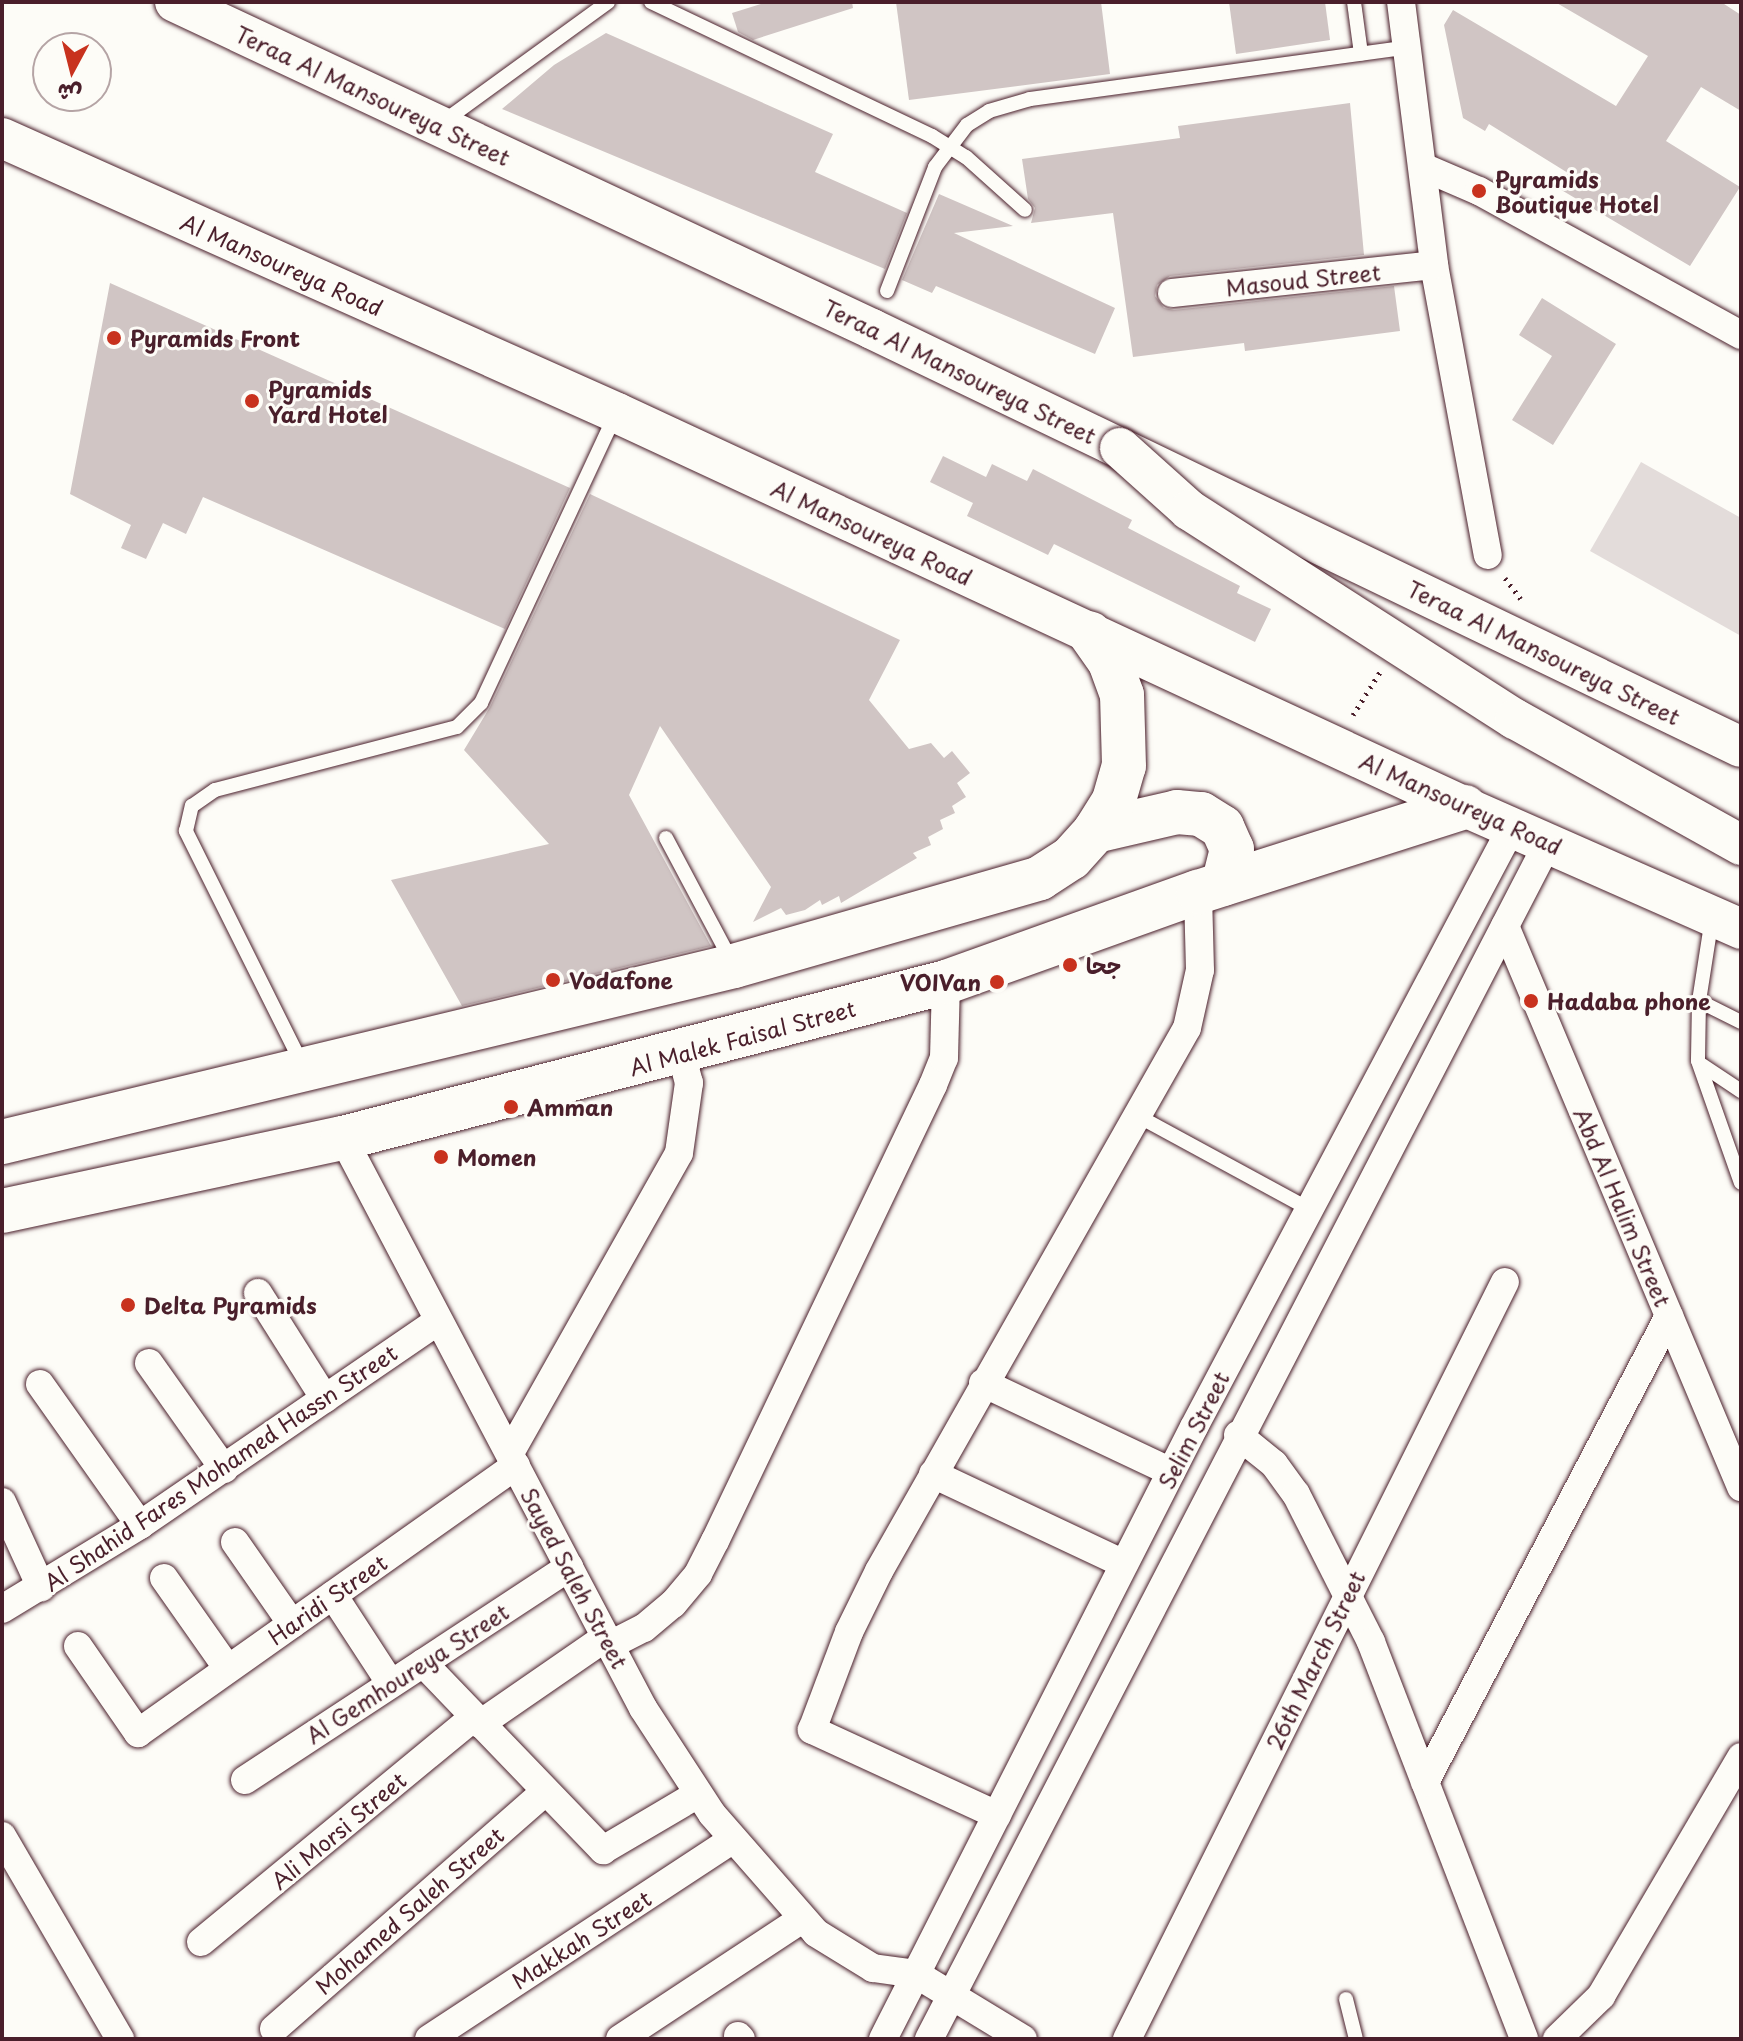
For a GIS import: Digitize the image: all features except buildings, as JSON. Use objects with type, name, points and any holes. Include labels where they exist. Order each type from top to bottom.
[{"type":"main road","name":"Teraa Al Mansoureya Street","points":[[175,2],[1120,448],[1741,747]]},
{"type":"main road","name":"Al Mansoureya Road","points":[[2,138],[617,413],[1465,807],[1727,922]]},
{"type":"main road","points":[[1120,448],[1189,510],[1515,719],[1741,845]]},
{"type":"main road","points":[[2,1142],[734,966],[1040,878],[1071,858],[1095,831],[1114,800],[1127,731],[1118,684],[1090,633]]},
{"type":"main road","name":"Al Malek Faisal Street","points":[[2,1211],[343,1138],[681,1054],[946,982],[1211,888],[1465,807]]},
{"type":"main road","points":[[1095,831],[1177,812],[1201,814],[1222,827],[1232,849],[1211,888]]},
{"type":"street","points":[[1401,2],[1434,265],[1488,555]]},
{"type":"street","points":[[1423,167],[1479,191],[1741,335]]},
{"type":"street","name":"Masoud Street","points":[[1172,293],[1434,265]]},
{"type":"street","name":"Selim Street","points":[[883,2039],[1171,1472],[1512,827]]},
{"type":"street","name":"Selim Street","points":[[938,2035],[951,1993],[1548,843]]},
{"type":"street","points":[[997,1815],[812,1730],[849,1632],[933,1474],[1187,1028],[1200,970],[1211,888]]},
{"type":"street","name":"Abd Al Halim Street","points":[[1505,926],[1741,1487]]},
{"type":"street","name":"Ali Morsi Street","points":[[201,1942],[477,1720],[673,1604],[698,1574],[933,1085],[944,1058],[946,982]]},
{"type":"street","points":[[513,1459],[679,1153],[689,1083],[681,1054]]},
{"type":"street","name":"Sayed Saleh Street","points":[[343,1138],[436,1322],[513,1459],[643,1708],[698,1794],[802,1919],[873,1968]]},
{"type":"street","name":"26th March Street","points":[[1127,2039],[1505,1282]]},
{"type":"street","points":[[258,1293],[325,1399]]},
{"type":"street","points":[[1425,1782],[1669,1316]]},
{"type":"street","name":"Al Shahid Fares Mohamed Hassn Street","points":[[2,1609],[140,1525],[436,1322]]},
{"type":"street","points":[[149,1363],[224,1469]]},
{"type":"street","points":[[983,1383],[1171,1472]]},
{"type":"street","points":[[40,1384],[140,1525]]},
{"type":"street","points":[[1238,1435],[1274,1464],[1296,1494],[1348,1594],[1425,1782],[1524,2039]]},
{"type":"street","name":"Haridi Street","points":[[78,1646],[138,1733],[333,1595],[513,1459]]},
{"type":"street","points":[[933,1474],[1124,1564]]},
{"type":"street","points":[[2,1502],[41,1587]]},
{"type":"street","points":[[235,1542],[292,1624]]},
{"type":"street","name":"Al Gemhoureya Street","points":[[245,1780],[569,1567]]},
{"type":"street","points":[[164,1578],[228,1669]]},
{"type":"street","points":[[333,1595],[391,1684]]},
{"type":"street","points":[[423,1663],[603,1850],[698,1794]]},
{"type":"street","points":[[1557,2039],[1601,1996],[1741,1757]]},
{"type":"street","name":"Mohamed Saleh Street","points":[[274,2029],[545,1792]]},
{"type":"street","points":[[2,1836],[120,2039]]},
{"type":"street","name":"Makkah Street","points":[[429,2039],[733,1839]]},
{"type":"street","points":[[620,2039],[802,1919]]},
{"type":"street","points":[[873,1968],[916,1974],[1023,2039]]},
{"type":"street","points":[[873,1968],[900,2007],[938,2035]]},
{"type":"lane","points":[[438,125],[608,2]]},
{"type":"lane","points":[[651,2],[949,146],[1025,210]]},
{"type":"lane","points":[[1354,2],[1361,54]]},
{"type":"lane","points":[[887,291],[935,167],[967,125],[989,111],[1030,99],[1408,47]]},
{"type":"lane","points":[[305,1070],[186,831],[192,806],[215,790],[457,727],[481,703],[617,413]]},
{"type":"lane","points":[[666,838],[734,966]]},
{"type":"lane","points":[[1727,922],[1699,1001],[1698,1061],[1741,1183]]},
{"type":"lane","points":[[1699,1001],[1741,1022]]},
{"type":"lane","points":[[1698,1061],[1715,1079],[1741,1091]]},
{"type":"lane","points":[[1136,1115],[1309,1209]]},
{"type":"lane","points":[[1346,1999],[1356,2039]]},
{"type":"path","points":[[1372,685],[1379,673]]},
{"type":"shaded area","points":[[1641,462],[1741,518],[1741,636],[1590,551]]},
{"type":"place","name":"Pyramids Boutique Hotel","points":[[1479,191]]},
{"type":"place","name":"Pyramids Front","points":[[114,338]]},
{"type":"place","name":"Pyramids Yard Hotel","points":[[252,401]]},
{"type":"place","name":"جحا","points":[[1070,965]]},
{"type":"place","name":"Vodafone","points":[[553,980]]},
{"type":"place","name":"VOIVan","points":[[997,982]]},
{"type":"place","name":"Hadaba phone","points":[[1531,1001]]},
{"type":"place","name":"Amman","points":[[511,1107]]},
{"type":"place","name":"Momen","points":[[441,1157]]},
{"type":"place","name":"Delta Pyramids","points":[[128,1305]]}]
